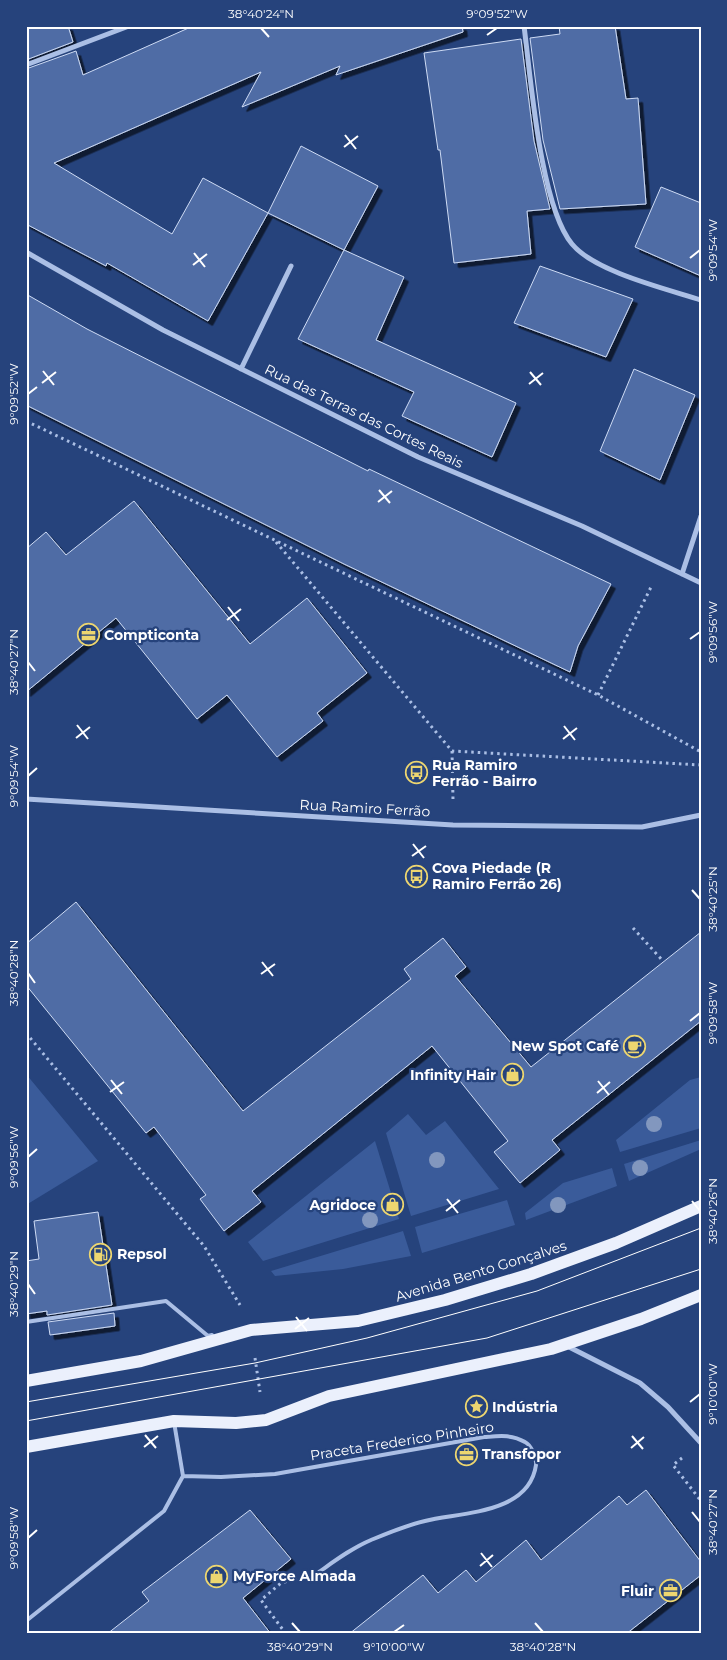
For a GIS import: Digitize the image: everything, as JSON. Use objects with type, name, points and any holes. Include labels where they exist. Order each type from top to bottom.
[{"type":"main road","name":"Avenida Bento Gonçalves","points":[[26,1381],[141,1362],[251,1330],[358,1321],[445,1300],[531,1274],[616,1243],[701,1206]]},
{"type":"main road","points":[[26,1447],[174,1421],[236,1423],[266,1420],[329,1396],[564,1345],[641,1319],[701,1295]]},
{"type":"street","points":[[26,65],[129,26]]},
{"type":"street","points":[[524,26],[542,158],[554,206],[573,245],[592,259],[628,277],[701,300]]},
{"type":"street","name":"Rua das Terras das Cortes Reais","points":[[26,252],[163,330],[418,457],[582,526],[701,583]]},
{"type":"street","points":[[241,369],[292,266]]},
{"type":"street","points":[[682,574],[701,516]]},
{"type":"street","name":"Rua Ramiro Ferrão","points":[[26,799],[453,824],[642,827],[701,815]]},
{"type":"street","points":[[564,1345],[640,1383],[668,1407],[701,1443]]},
{"type":"lane","points":[[26,1322],[166,1301],[208,1336],[234,1334]]},
{"type":"lane","points":[[26,1621],[164,1511],[183,1476],[174,1421]]},
{"type":"lane","name":"Praceta Frederico Pinheiro","points":[[183,1476],[221,1477],[275,1474],[484,1437],[510,1436],[527,1443],[536,1460],[534,1474],[526,1490],[503,1504],[470,1514],[424,1521],[370,1540],[346,1553],[319,1572]]},
{"type":"path","points":[[26,420],[598,695],[701,752]]},
{"type":"path","points":[[275,541],[452,750],[453,824]]},
{"type":"path","points":[[598,695],[663,564]]},
{"type":"path","points":[[452,750],[701,766]]},
{"type":"path","points":[[633,928],[663,961]]},
{"type":"path","points":[[26,1033],[204,1246],[249,1318],[251,1330]]},
{"type":"path","points":[[673,1465],[701,1501]]},
{"type":"path","points":[[281,1583],[261,1600],[286,1634]]},
{"type":"shaded area","points":[[26,1074],[98,1161],[26,1205]]},
{"type":"shaded area","points":[[701,1077],[701,1128],[620,1152],[616,1140],[690,1080]]},
{"type":"shaded area","points":[[408,1114],[426,1135],[445,1121],[499,1189],[411,1216],[386,1133]]},
{"type":"shaded area","points":[[701,1140],[701,1149],[629,1181],[624,1164]]},
{"type":"shaded area","points":[[375,1141],[399,1219],[263,1261],[248,1242]]},
{"type":"shaded area","points":[[612,1168],[617,1186],[526,1220],[525,1213],[563,1183]]},
{"type":"shaded area","points":[[507,1200],[515,1225],[422,1253],[415,1227]]},
{"type":"shaded area","points":[[403,1231],[411,1256],[343,1269],[275,1276],[271,1271]]},
{"type":"building","points":[[26,26],[68,26],[73,42],[26,60]]},
{"type":"building","points":[[193,26],[462,26],[463,32],[336,75],[340,66],[242,107],[261,72],[54,163],[172,234],[203,178],[268,213],[208,321],[107,263],[106,266],[26,224],[26,69],[76,51],[83,75]]},
{"type":"building","points":[[559,26],[615,26],[626,99],[638,98],[646,204],[560,209],[543,140],[530,38],[560,34]]},
{"type":"building","points":[[521,39],[534,141],[550,209],[527,211],[531,254],[454,263],[440,150],[438,150],[424,53]]},
{"type":"building","points":[[301,146],[378,186],[344,250],[268,213]]},
{"type":"building","points":[[661,187],[701,203],[701,276],[635,247]]},
{"type":"building","points":[[344,250],[404,277],[376,340],[516,403],[492,457],[402,416],[414,392],[298,339]]},
{"type":"building","points":[[540,266],[633,299],[606,357],[514,323]]},
{"type":"building","points":[[26,294],[87,329],[368,471],[369,469],[611,584],[578,646],[570,672],[344,564],[26,405]]},
{"type":"building","points":[[634,369],[695,395],[660,480],[600,451]]},
{"type":"building","points":[[134,501],[250,644],[307,598],[367,673],[317,713],[323,721],[277,757],[227,695],[197,719],[116,618],[26,692],[26,549],[46,532],[66,555]]},
{"type":"building","points":[[76,902],[243,1111],[411,979],[404,969],[443,938],[466,967],[455,976],[531,1067],[701,932],[701,1021],[552,1140],[560,1150],[520,1183],[494,1152],[508,1141],[432,1046],[252,1191],[261,1202],[224,1231],[200,1199],[206,1195],[154,1127],[146,1133],[26,985],[26,944]]},
{"type":"building","points":[[98,1212],[112,1305],[47,1315],[47,1311],[26,1314],[26,1261],[39,1259],[34,1221]]},
{"type":"building","points":[[114,1313],[115,1326],[50,1335],[48,1322]]},
{"type":"building","points":[[646,1490],[701,1562],[701,1575],[626,1634],[349,1634],[423,1575],[438,1593],[466,1570],[476,1582],[526,1540],[541,1560],[619,1496],[627,1505]]},
{"type":"building","name":"MyForce Almada","points":[[250,1510],[291,1559],[243,1598],[271,1634],[107,1634],[149,1601],[142,1592]]},
{"type":"tram line","points":[[26,1402],[255,1363],[367,1338],[537,1291],[701,1228]]},
{"type":"tram line","points":[[26,1421],[487,1338],[701,1269]]},
{"type":"place","name":"Compticonta","points":[[88,635]]},
{"type":"place","name":"Rua Ramiro Ferrão - Bairro","points":[[416,773]]},
{"type":"place","name":"Cova Piedade (R Ramiro Ferrão 26)","points":[[416,876]]},
{"type":"place","name":"New Spot Café","points":[[635,1046]]},
{"type":"place","name":"Infinity Hair","points":[[512,1075]]},
{"type":"place","name":"Agridoce","points":[[392,1205]]},
{"type":"place","name":"Repsol","points":[[101,1254]]},
{"type":"place","name":"Indústria","points":[[476,1407]]},
{"type":"place","name":"Transfopor","points":[[466,1454]]},
{"type":"place","name":"MyForce Almada","points":[[217,1576]]},
{"type":"place","name":"Fluir","points":[[670,1591]]}]
